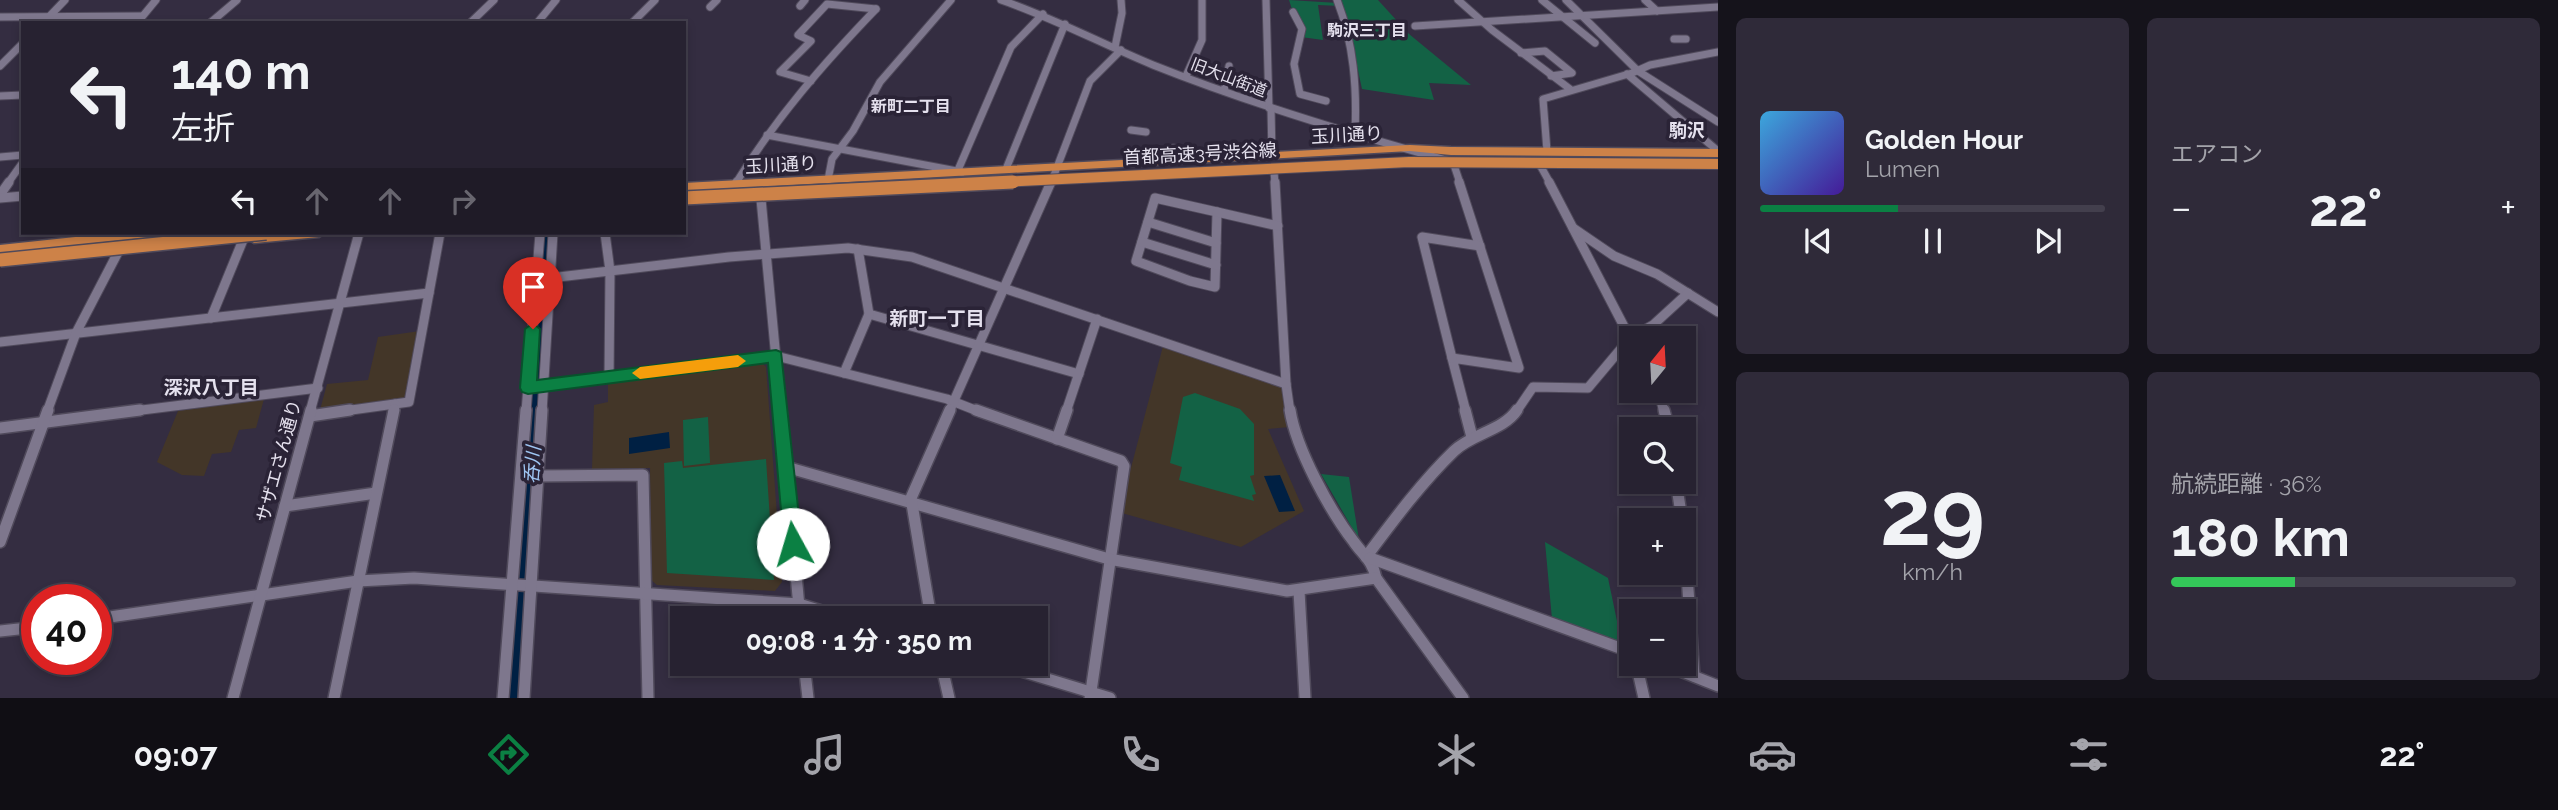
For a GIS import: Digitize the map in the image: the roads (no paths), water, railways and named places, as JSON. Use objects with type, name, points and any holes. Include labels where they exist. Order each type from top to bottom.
[{"type":"highway","name":"玉川通り","points":[[686,189],[960,171],[1272,156],[1384,145],[1404,149],[1718,154]]},
{"type":"highway","name":"首都高速3号渋谷線","points":[[686,189],[1405,155],[1718,154]]},
{"type":"highway","name":"首都高速3号渋谷線","points":[[686,201],[1409,162],[1718,166]]},
{"type":"highway","name":"玉川通り","points":[[686,201],[1453,162],[1718,166]]},
{"type":"highway","points":[[0,251],[120,235]]},
{"type":"highway","points":[[0,251],[175,235]]},
{"type":"highway","points":[[0,263],[248,235]]},
{"type":"highway","points":[[0,263],[297,235]]},
{"type":"street","points":[[45,21],[65,0]]},
{"type":"street","points":[[0,17],[140,19],[156,0]]},
{"type":"street","points":[[212,21],[237,0]]},
{"type":"street","points":[[472,21],[494,0]]},
{"type":"street","points":[[539,21],[556,0]]},
{"type":"street","points":[[634,21],[655,0]]},
{"type":"street","points":[[710,7],[717,0]]},
{"type":"street","points":[[828,180],[832,159],[853,131],[880,82],[951,0]]},
{"type":"street","name":"旧大山街道","points":[[1001,0],[1043,14],[1118,49],[1224,91],[1384,145]]},
{"type":"street","points":[[929,606],[911,502],[1058,167],[1090,81],[1118,49],[1121,0]]},
{"type":"street","points":[[1186,76],[1196,60],[1203,39],[1202,0]]},
{"type":"street","points":[[1266,0],[1272,156]]},
{"type":"street","points":[[1337,0],[1344,16],[1357,91],[1355,134]]},
{"type":"street","points":[[1458,0],[1521,53],[1570,89]]},
{"type":"street","points":[[1542,0],[1595,43]]},
{"type":"street","points":[[1566,0],[1638,71],[1718,122]]},
{"type":"street","points":[[1645,0],[1657,11]]},
{"type":"street","points":[[735,185],[766,135],[811,80],[876,9],[827,4],[821,9],[798,35],[811,41],[780,72],[811,80]]},
{"type":"street","points":[[1415,26],[1718,7]]},
{"type":"street","points":[[1293,12],[1302,29],[1294,64],[1300,94],[1326,101]]},
{"type":"street","points":[[766,135],[960,171],[1010,47],[1043,14]]},
{"type":"street","points":[[1006,169],[1065,24]]},
{"type":"street","points":[[1674,39],[1686,39]]},
{"type":"street","points":[[0,66],[21,45]]},
{"type":"street","points":[[1521,53],[1545,51],[1572,73],[1551,76]]},
{"type":"street","points":[[1547,151],[1543,99],[1650,65],[1718,51]]},
{"type":"street","points":[[0,57],[21,55]]},
{"type":"street","points":[[1224,91],[1229,66]]},
{"type":"street","points":[[1627,74],[1718,154]]},
{"type":"street","points":[[0,96],[21,95]]},
{"type":"street","points":[[1131,130],[1146,132]]},
{"type":"street","points":[[1173,148],[1190,152]]},
{"type":"street","points":[[1404,149],[1453,162],[1519,368],[1452,358]]},
{"type":"street","points":[[0,157],[21,155]]},
{"type":"street","points":[[0,197],[21,165]]},
{"type":"street","points":[[1540,165],[1570,225],[1628,326]]},
{"type":"street","points":[[1274,172],[1286,384],[1293,429],[1345,530],[1374,565],[1376,578],[1463,698]]},
{"type":"street","points":[[0,197],[21,196]]},
{"type":"street","points":[[1217,212],[1215,287],[1190,281],[1136,261],[1155,198],[1217,212],[1278,226]]},
{"type":"street","points":[[761,199],[799,604]]},
{"type":"street","points":[[1148,222],[1216,243]]},
{"type":"street","points":[[1570,225],[1614,256],[1657,274],[1716,311]]},
{"type":"street","points":[[0,542],[5,517],[76,333],[127,235]]},
{"type":"street","name":"サザエさん通り","points":[[233,698],[358,235]]},
{"type":"street","points":[[310,416],[409,402],[440,235]]},
{"type":"street","points":[[524,698],[521,586],[528,388],[540,235]]},
{"type":"street","points":[[503,698],[538,476],[553,235]]},
{"type":"street","points":[[606,235],[611,271],[609,377]]},
{"type":"street","points":[[1472,438],[1422,237],[1480,247]]},
{"type":"street","points":[[211,318],[243,240]]},
{"type":"street","points":[[1142,242],[1216,265]]},
{"type":"street","points":[[550,278],[729,257],[848,247],[930,262],[1286,384]]},
{"type":"street","points":[[844,373],[869,314],[858,250]]},
{"type":"street","points":[[0,342],[429,293]]},
{"type":"street","points":[[1651,326],[1688,293]]},
{"type":"street","points":[[869,314],[1079,374]]},
{"type":"street","points":[[1057,439],[1097,319]]},
{"type":"street","points":[[1366,557],[1395,518],[1454,451],[1472,438],[1512,418],[1533,387],[1588,388],[1619,354]]},
{"type":"street","points":[[528,388],[776,356],[954,402],[1121,461],[1124,466],[1090,695]]},
{"type":"street","points":[[0,428],[318,388]]},
{"type":"street","points":[[334,698],[395,404]]},
{"type":"street","points":[[786,467],[1109,559],[1299,591],[1357,578],[1376,578]]},
{"type":"street","points":[[538,476],[643,475],[649,698]]},
{"type":"street","points":[[285,506],[376,493]]},
{"type":"street","points":[[1366,557],[1387,567],[1619,648]]},
{"type":"street","points":[[112,617],[358,581],[414,578],[805,606]]},
{"type":"street","points":[[1688,585],[1694,677],[1718,686]]},
{"type":"street","points":[[1299,591],[1305,698]]},
{"type":"street","points":[[0,631],[21,628]]},
{"type":"street","points":[[805,676],[808,698]]},
{"type":"street","points":[[944,676],[948,698]]},
{"type":"street","points":[[1034,676],[1090,695],[1110,698]]},
{"type":"street","points":[[1639,676],[1644,698]]},
{"type":"water","points":[[669,432],[670,448],[629,454],[629,438]]},
{"type":"water","points":[[1280,475],[1295,511],[1279,512],[1264,476]]},
{"type":"waterway","name":"呑川","points":[[516,698],[548,235]]},
{"type":"district","name":"駒沢三丁目","points":[[1367,30]]},
{"type":"district","name":"新町二丁目","points":[[911,106]]},
{"type":"district","name":"駒沢","points":[[1687,131]]},
{"type":"district","name":"新町一丁目","points":[[937,318]]},
{"type":"district","name":"深沢八丁目","points":[[211,387]]}]
